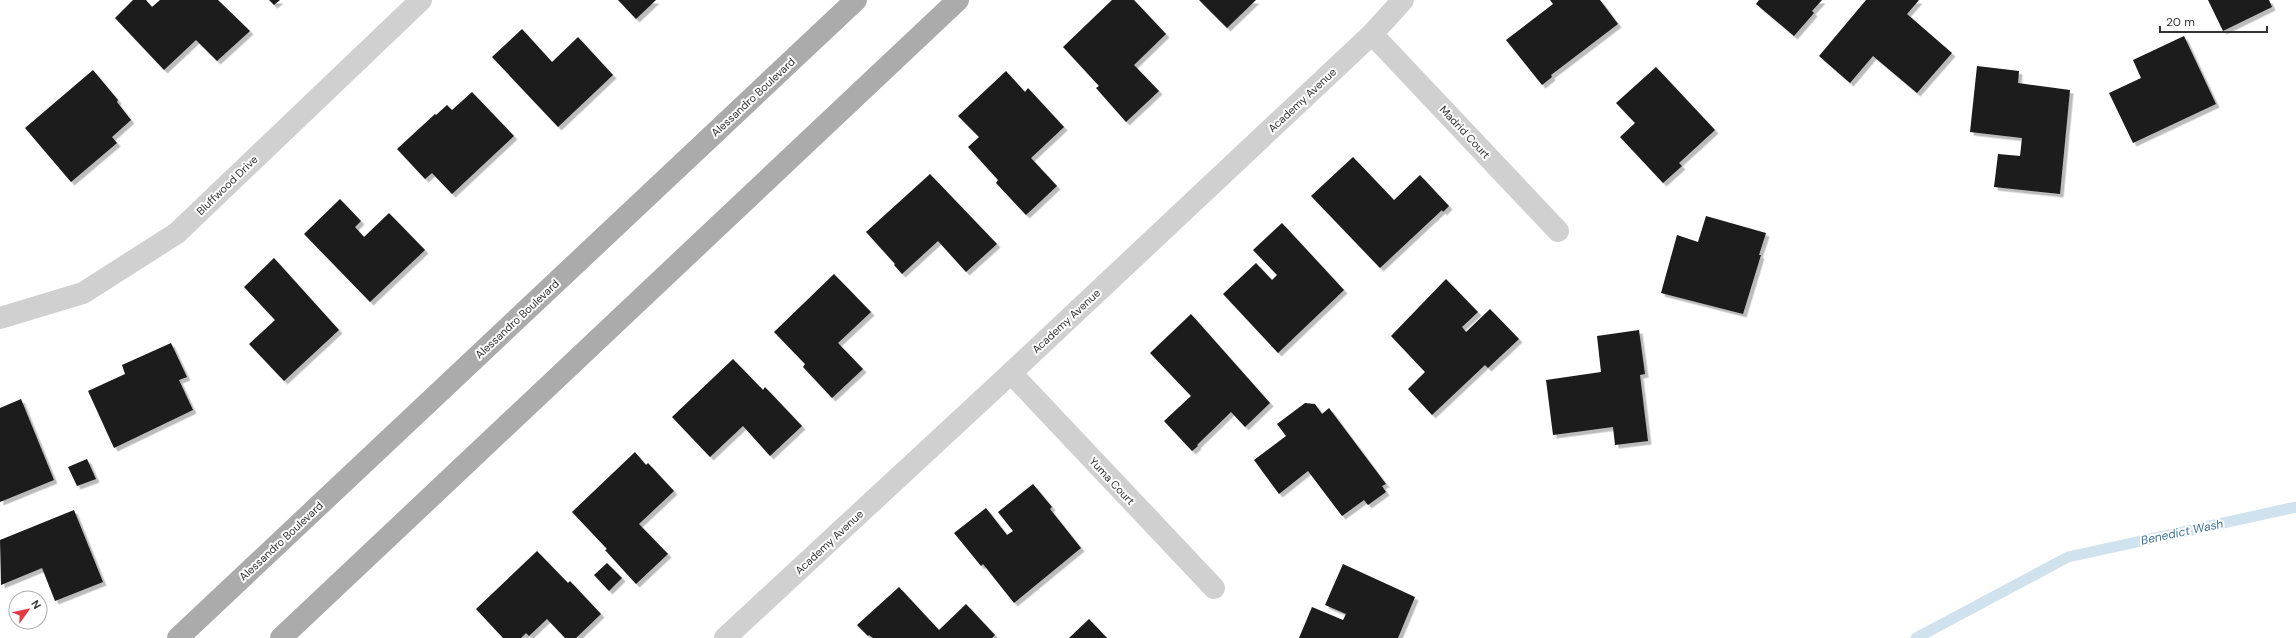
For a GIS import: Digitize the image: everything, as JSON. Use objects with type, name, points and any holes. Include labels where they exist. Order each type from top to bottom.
[{"type":"main road","name":"Alessandro Boulevard","points":[[178,638],[856,0]]},
{"type":"main road","points":[[281,638],[958,0]]},
{"type":"street","name":"Bluffwood Drive","points":[[0,318],[83,293],[177,233],[421,0]]},
{"type":"street","name":"Academy Avenue","points":[[725,638],[1011,373],[1372,34],[1403,0]]},
{"type":"street","name":"Madrid Court","points":[[1372,34],[1558,231]]},
{"type":"street","name":"Yuma Court","points":[[1011,373],[1214,588]]},
{"type":"building","points":[[133,0],[146,0],[152,7],[160,0],[218,0],[250,31],[217,61],[196,40],[164,70],[115,18]]},
{"type":"building","points":[[269,0],[280,0],[274,5]]},
{"type":"building","points":[[618,0],[656,0],[636,19]]},
{"type":"building","points":[[1112,0],[1134,0],[1166,34],[1134,65],[1159,91],[1126,122],[1096,88],[1099,86],[1063,47]]},
{"type":"building","points":[[1199,0],[1256,0],[1227,28]]},
{"type":"building","points":[[1550,0],[1600,0],[1618,24],[1551,75],[1552,77],[1542,85],[1506,40],[1553,4]]},
{"type":"building","points":[[1759,0],[1822,0],[1812,11],[1814,13],[1794,36],[1756,4]]},
{"type":"building","points":[[1866,0],[1919,0],[1907,14],[1952,53],[1917,93],[1873,56],[1850,83],[1819,56]]},
{"type":"building","points":[[2208,0],[2269,0],[2272,7],[2223,31]]},
{"type":"building","points":[[522,29],[552,62],[578,37],[613,75],[558,127],[492,57]]},
{"type":"building","points":[[2184,36],[2216,104],[2133,143],[2109,93],[2141,78],[2133,60]]},
{"type":"building","points":[[1977,66],[2019,71],[2018,83],[2070,90],[2060,194],[1994,187],[1998,154],[2020,156],[2022,138],[1970,132]]},
{"type":"building","points":[[1656,67],[1715,130],[1679,163],[1682,166],[1663,183],[1620,137],[1635,123],[1616,103]]},
{"type":"building","points":[[93,70],[118,100],[117,102],[131,120],[112,137],[117,143],[71,182],[25,128]]},
{"type":"building","points":[[1006,71],[1025,92],[1028,88],[1064,127],[1031,158],[1057,186],[1026,215],[996,183],[998,180],[968,147],[979,137],[958,116]]},
{"type":"building","points":[[472,92],[514,136],[452,194],[432,173],[425,179],[397,149],[435,114],[436,115],[447,105],[452,110]]},
{"type":"building","points":[[1353,157],[1394,200],[1420,175],[1449,206],[1443,212],[1442,210],[1380,268],[1311,196]]},
{"type":"building","points":[[930,174],[997,244],[966,272],[938,241],[902,274],[866,232]]},
{"type":"building","points":[[340,199],[361,221],[355,227],[364,237],[389,213],[425,250],[370,302],[304,234]]},
{"type":"building","points":[[1706,216],[1766,233],[1743,314],[1661,293],[1677,235],[1698,242]]},
{"type":"building","points":[[1282,223],[1344,290],[1278,353],[1223,294],[1256,263],[1272,280],[1277,275],[1253,250]]},
{"type":"building","points":[[274,258],[339,330],[284,381],[249,344],[275,320],[244,287]]},
{"type":"building","points":[[834,274],[871,312],[838,343],[863,369],[832,398],[803,367],[805,364],[774,332]]},
{"type":"building","points":[[1446,279],[1478,312],[1462,327],[1466,332],[1490,309],[1519,339],[1488,368],[1485,365],[1432,415],[1408,389],[1425,372],[1391,336]]},
{"type":"building","points":[[1191,314],[1270,403],[1245,427],[1231,412],[1192,451],[1164,421],[1191,396],[1150,353]]},
{"type":"building","points":[[1639,330],[1645,374],[1640,375],[1648,441],[1615,445],[1613,427],[1553,435],[1546,380],[1601,372],[1597,336]]},
{"type":"building","points":[[171,343],[187,377],[179,380],[193,410],[114,448],[88,391],[125,374],[122,365]]},
{"type":"building","points":[[733,359],[763,390],[765,387],[802,426],[770,456],[743,426],[710,457],[672,417]]},
{"type":"building","points":[[21,399],[54,480],[0,502],[0,408]]},
{"type":"building","points":[[1305,403],[1315,404],[1322,414],[1329,408],[1386,484],[1382,486],[1386,492],[1368,505],[1364,500],[1342,516],[1308,471],[1279,494],[1254,460],[1286,436],[1277,424]]},
{"type":"building","points":[[635,452],[646,465],[648,463],[674,491],[639,524],[668,554],[636,584],[605,550],[607,549],[572,512]]},
{"type":"building","points":[[87,459],[96,479],[77,486],[68,467]]},
{"type":"building","points":[[1033,484],[1052,507],[1050,509],[1081,548],[1014,603],[983,564],[981,566],[954,533],[986,508],[1007,535],[1013,531],[998,512]]},
{"type":"building","points":[[74,510],[103,582],[55,601],[42,568],[1,585],[0,540]]},
{"type":"building","points":[[537,551],[568,583],[570,581],[601,614],[576,638],[565,638],[547,619],[529,636],[526,633],[521,638],[503,638],[476,609]]},
{"type":"building","points":[[607,563],[622,578],[609,591],[594,575]]},
{"type":"building","points":[[1343,564],[1415,597],[1398,638],[1299,638],[1312,607],[1343,620],[1346,614],[1325,605]]},
{"type":"building","points":[[899,587],[939,630],[966,604],[995,635],[992,638],[873,638],[869,635],[868,636],[857,625]]},
{"type":"building","points":[[1089,619],[1107,638],[1069,638]]},
{"type":"waterway","name":"Benedict Wash","points":[[1916,638],[2068,557],[2296,507]]}]
